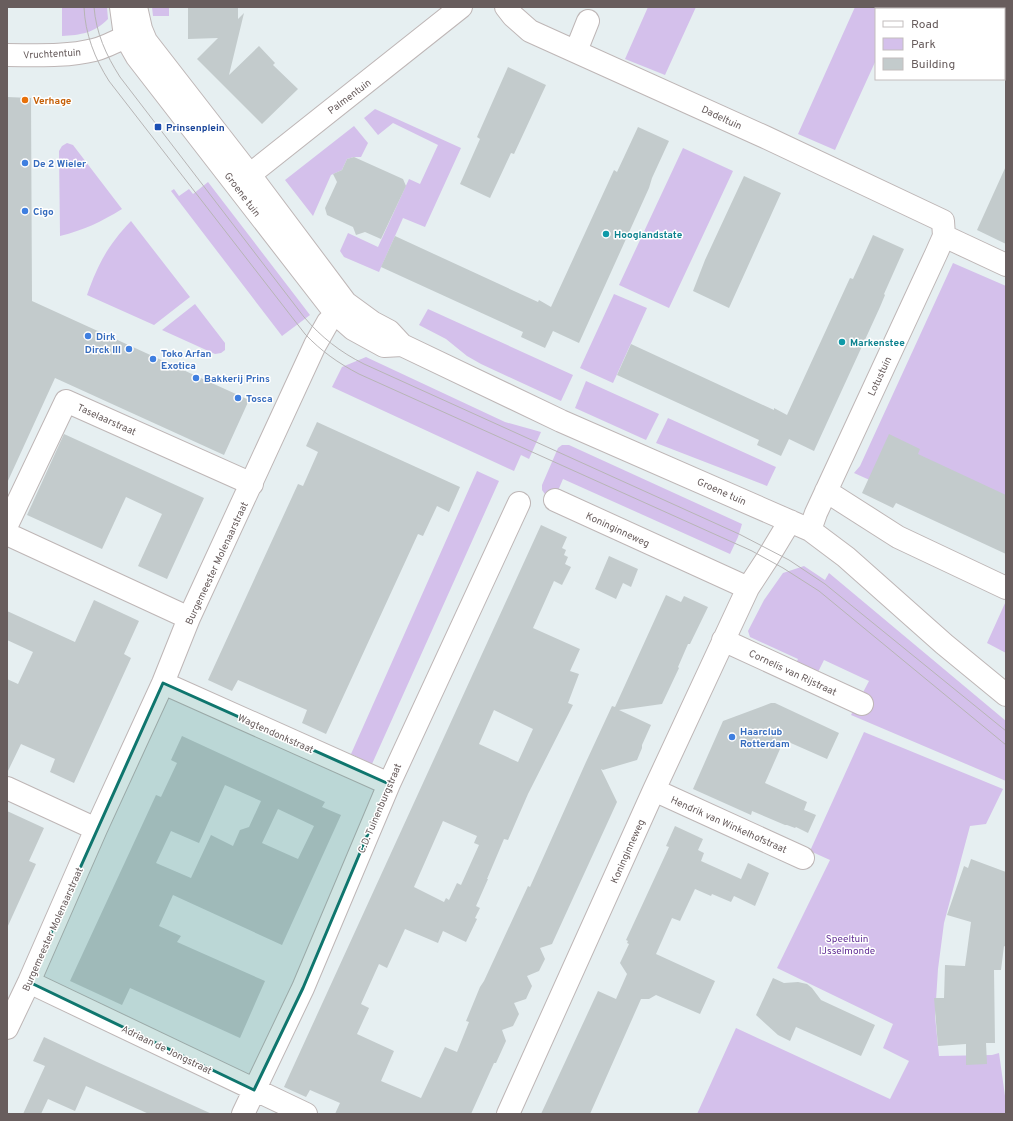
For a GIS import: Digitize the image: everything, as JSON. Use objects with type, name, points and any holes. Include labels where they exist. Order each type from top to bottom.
[{"type":"street","name":"Groene tuin","points":[[121,7],[133,33],[146,41],[161,61],[244,180],[341,309],[352,329],[384,346],[402,345],[561,421],[810,530],[846,557],[944,644],[1006,695]]},
{"type":"street","name":"Groene tuin","points":[[133,33],[136,7]]},
{"type":"street","name":"Palmentuin","points":[[244,180],[462,7]]},
{"type":"street","name":"Dadeltuin","points":[[506,7],[513,16],[530,31],[760,135],[944,228],[1006,265]]},
{"type":"street","points":[[576,51],[588,21]]},
{"type":"street","name":"Vruchtentuin","points":[[7,55],[57,55],[79,53],[103,47],[133,33]]},
{"type":"street","name":"Lotustuin","points":[[810,530],[944,228]]},
{"type":"street","name":"Burgemeester Molenaarstraat","points":[[7,1028],[163,682],[189,618],[318,340],[328,322],[341,309]]},
{"type":"street","name":"Taselaarstraat","points":[[7,525],[66,401],[252,484]]},
{"type":"street","points":[[826,491],[898,537],[1006,588]]},
{"type":"street","name":"Koninginneweg","points":[[555,500],[748,588]]},
{"type":"street","name":"C.D. Tuinenburgstraat","points":[[243,1114],[303,988],[389,784],[519,503]]},
{"type":"street","name":"Koninginneweg","points":[[508,1114],[723,640],[748,588],[790,521]]},
{"type":"street","points":[[7,534],[189,618]]},
{"type":"street","name":"Cornelis van Rijstraat","points":[[723,640],[862,704]]},
{"type":"street","name":"Wagtendonkstraat","points":[[163,682],[389,784]]},
{"type":"street","points":[[7,788],[96,829]]},
{"type":"street","name":"Hendrik van Winkelhofstraat","points":[[654,790],[803,858]]},
{"type":"street","name":"Adriaan de Jongstraat","points":[[29,982],[306,1114]]},
{"type":"highlighted area","points":[[163,683],[389,784],[303,988],[254,1090],[29,982]]},
{"type":"green space","points":[[62,7],[107,7],[108,19],[103,24],[87,32],[62,36]]},
{"type":"green space","points":[[152,7],[169,7],[169,16],[153,16]]},
{"type":"green space","points":[[648,7],[696,7],[665,75],[625,59]]},
{"type":"green space","points":[[855,7],[900,7],[875,8],[875,62],[835,150],[798,134]]},
{"type":"green space","points":[[375,109],[461,148],[425,227],[403,218],[379,272],[344,257],[340,251],[348,233],[378,247],[409,179],[420,184],[438,145],[393,123],[378,135],[364,118]]},
{"type":"green space","points":[[354,126],[368,143],[361,157],[347,159],[342,170],[331,175],[313,216],[285,180]]},
{"type":"green space","points":[[67,143],[73,145],[122,209],[92,225],[60,236],[59,151],[62,146]]},
{"type":"green space","points":[[683,148],[733,171],[669,308],[619,285]]},
{"type":"green space","points":[[208,182],[310,315],[282,336],[171,191],[174,189],[179,196],[189,189],[193,194]]},
{"type":"green space","points":[[131,221],[190,297],[154,325],[87,295],[104,255]]},
{"type":"green space","points":[[953,263],[1006,286],[1006,541],[854,473],[860,466]]},
{"type":"green space","points":[[614,294],[647,308],[613,383],[580,368]]},
{"type":"green space","points":[[195,304],[225,343],[225,350],[221,353],[215,354],[162,330]]},
{"type":"green space","points":[[428,309],[573,375],[561,401],[481,364],[467,356],[446,339],[419,325]]},
{"type":"green space","points":[[366,357],[505,422],[541,432],[529,459],[521,455],[514,471],[332,387],[342,367]]},
{"type":"green space","points":[[586,381],[659,414],[646,440],[575,408]]},
{"type":"green space","points":[[668,418],[776,467],[767,486],[656,443]]},
{"type":"green space","points":[[562,445],[569,445],[742,524],[730,554],[563,479],[557,493],[547,497],[542,490],[542,485],[558,448]]},
{"type":"green space","points":[[477,471],[499,481],[372,764],[351,754]]},
{"type":"green space","points":[[804,566],[825,580],[829,573],[1006,721],[1006,781],[851,715],[869,681],[824,660],[817,674],[795,665],[798,659],[750,637],[748,631],[764,600],[783,573]]},
{"type":"green space","points":[[1006,601],[1006,653],[987,643]]},
{"type":"green space","name":"Speeltuin IJsselmonde","points":[[864,732],[1003,789],[986,824],[970,826],[944,923],[938,969],[935,1016],[939,1056],[992,1055],[999,1053],[1006,1103],[1006,1114],[697,1114],[736,1028],[890,1099],[909,1061],[883,1048],[893,1024],[777,968],[830,860],[810,851]]},
{"type":"building","points":[[188,7],[238,7],[238,19],[244,13],[229,75],[259,46],[275,63],[273,65],[298,89],[262,124],[197,59],[218,38],[188,39]]},
{"type":"building","points":[[508,67],[546,85],[514,154],[511,153],[490,198],[460,184],[480,139],[477,137]]},
{"type":"building","points":[[7,97],[31,98],[32,301],[249,400],[224,455],[55,378],[7,483]]},
{"type":"building","name":"Hooglandstate","points":[[638,127],[669,141],[579,343],[553,331],[545,348],[521,337],[523,332],[381,267],[395,236],[538,302],[539,300],[551,307],[614,170],[617,172]]},
{"type":"building","points":[[354,157],[403,179],[406,186],[381,239],[365,232],[356,235],[353,227],[327,215],[325,208],[337,182],[333,174],[342,170],[347,159]]},
{"type":"building","points":[[1006,166],[1006,244],[977,230]]},
{"type":"building","points":[[744,176],[781,193],[729,308],[693,291],[705,260]]},
{"type":"building","name":"Markenstee","points":[[873,235],[904,249],[884,294],[885,295],[880,307],[814,451],[789,439],[781,456],[757,445],[759,440],[617,375],[631,344],[787,415],[850,278],[853,279]]},
{"type":"building","points":[[317,422],[460,487],[449,512],[437,506],[423,536],[418,534],[326,734],[302,723],[307,710],[238,680],[232,691],[208,680],[298,484],[303,486],[318,452],[306,446]]},
{"type":"building","points":[[64,434],[204,498],[167,579],[138,566],[162,514],[126,497],[102,549],[27,515]]},
{"type":"building","points":[[889,434],[920,449],[918,454],[1006,495],[1006,554],[896,503],[893,508],[862,493]]},
{"type":"building","points":[[541,525],[567,537],[562,548],[566,550],[564,555],[568,557],[565,564],[571,567],[562,585],[554,581],[533,628],[580,649],[570,671],[579,674],[568,703],[573,705],[528,794],[508,840],[504,839],[476,906],[480,908],[475,918],[477,919],[466,942],[443,931],[438,943],[405,929],[387,968],[379,964],[361,1004],[369,1008],[357,1034],[394,1051],[381,1081],[421,1098],[445,1047],[457,1052],[469,1022],[466,1021],[480,987],[528,886],[530,887],[612,706],[615,707],[666,595],[681,602],[684,596],[708,607],[690,644],[688,644],[678,667],[679,668],[662,704],[619,710],[651,725],[637,760],[603,770],[601,769],[617,802],[552,944],[540,948],[545,959],[539,971],[527,976],[532,986],[526,999],[514,1003],[519,1014],[513,1026],[502,1030],[506,1041],[496,1063],[494,1063],[471,1114],[335,1114],[340,1103],[310,1090],[306,1097],[284,1087]],"holes":[[[494,710],[533,729],[518,762],[479,744]],[[443,821],[477,836],[474,843],[479,845],[461,885],[457,883],[449,900],[446,898],[444,902],[414,887]]]},
{"type":"building","points":[[609,556],[638,569],[631,587],[623,583],[616,599],[595,589]]},
{"type":"building","points":[[94,600],[139,621],[124,654],[131,658],[74,783],[50,772],[55,759],[21,744],[7,773],[7,679],[18,684],[33,652],[7,640],[7,611],[75,642]]},
{"type":"building","points":[[771,703],[775,703],[839,733],[827,759],[784,740],[765,783],[807,802],[804,810],[816,815],[808,833],[752,811],[751,815],[693,789],[723,721]]},
{"type":"building","points":[[182,736],[325,802],[322,807],[341,815],[282,945],[173,895],[159,926],[181,936],[177,942],[265,981],[240,1038],[130,988],[122,1005],[70,981],[156,795],[161,797],[177,763],[171,760]],"holes":[[[225,785],[261,801],[249,827],[240,830],[233,846],[211,835],[191,878],[156,863],[171,831],[199,843]],[[278,809],[314,826],[298,859],[262,843]]]},
{"type":"building","points":[[7,811],[44,828],[29,861],[36,864],[7,928]]},
{"type":"building","points":[[675,826],[703,839],[698,850],[704,853],[701,861],[741,879],[748,863],[769,873],[755,906],[734,896],[731,902],[695,889],[680,921],[672,918],[656,954],[715,981],[700,1014],[656,995],[649,999],[641,999],[590,1114],[541,1114],[598,991],[616,999],[627,974],[620,963],[629,944],[626,940],[669,847],[666,846]]},
{"type":"building","points":[[971,859],[1006,872],[1006,947],[1004,946],[1001,970],[994,970],[995,1043],[986,1043],[987,1064],[966,1065],[966,1044],[938,1046],[934,998],[944,998],[945,965],[965,966],[971,922],[947,915],[964,866],[968,868]]},
{"type":"building","points":[[773,978],[784,983],[798,982],[807,984],[821,1000],[875,1025],[861,1056],[796,1027],[790,1041],[778,1035],[756,1015]]},
{"type":"building","points":[[44,1037],[212,1114],[149,1114],[86,1086],[75,1111],[48,1099],[41,1114],[23,1114],[45,1066],[33,1061]]},
{"type":"tram line","points":[[84,7],[86,27],[95,55],[109,81],[305,334],[324,351],[344,366],[359,374],[752,551],[783,568],[819,591],[1006,745]]},
{"type":"tram line","points":[[94,7],[102,44],[120,77],[304,317],[331,344],[364,364],[739,534],[789,560],[825,584],[1006,731]]},
{"type":"place","name":"Verhage","points":[[25,100]]},
{"type":"place","name":"Prinsenplein","points":[[158,127]]},
{"type":"place","name":"De 2 Wieler","points":[[25,163]]},
{"type":"place","name":"Cigo","points":[[25,211]]},
{"type":"place","name":"Hooglandstate","points":[[606,234]]},
{"type":"place","name":"Dirk","points":[[88,336]]},
{"type":"place","name":"Markenstee","points":[[842,342]]},
{"type":"place","name":"Dirck III","points":[[129,349]]},
{"type":"place","name":"Toko Arfan Exotica","points":[[153,359]]},
{"type":"place","name":"Bakkerij Prins","points":[[196,378]]},
{"type":"place","name":"Tosca","points":[[238,398]]},
{"type":"place","name":"Haarclub Rotterdam","points":[[732,737]]}]
